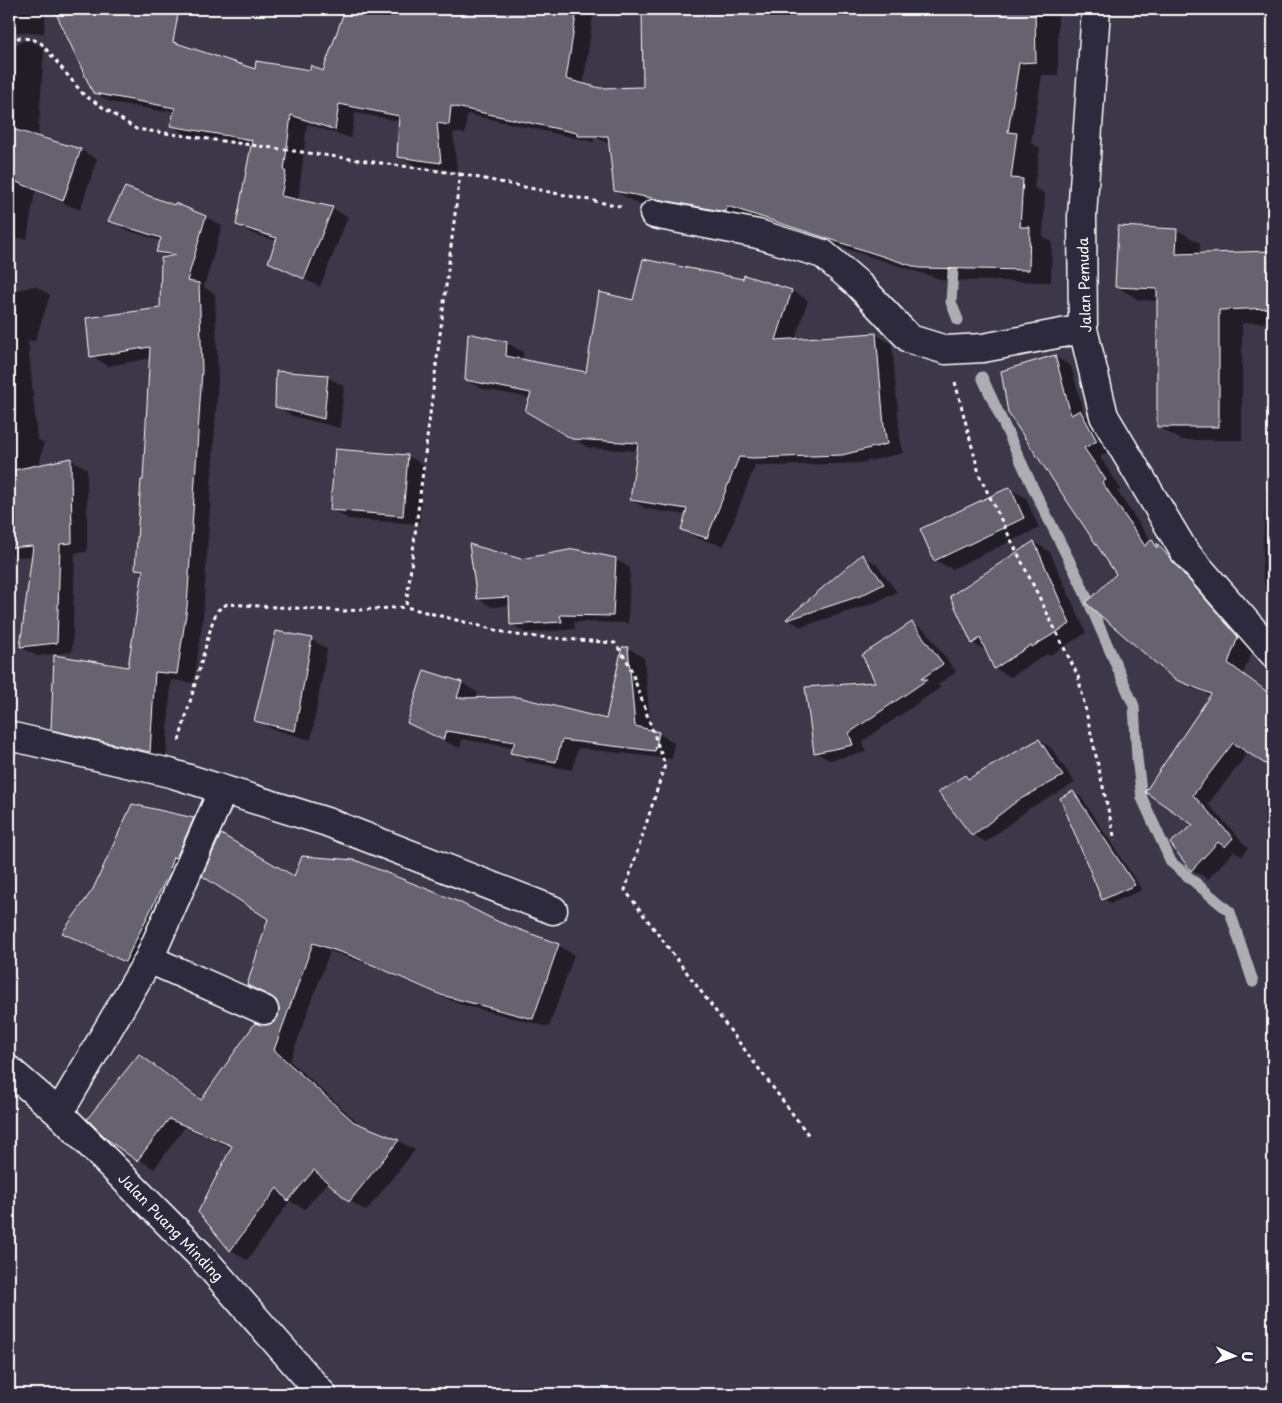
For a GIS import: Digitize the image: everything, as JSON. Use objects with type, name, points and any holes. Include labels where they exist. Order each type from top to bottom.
[{"type":"street","name":"Jalan Pemuda","points":[[1096,9],[1082,216],[1083,329],[1104,416],[1184,551],[1273,653]]},
{"type":"street","points":[[654,214],[758,234],[824,254],[858,284],[910,339],[946,350],[983,348],[1083,329]]},
{"type":"street","points":[[9,736],[170,773],[327,822],[553,910]]},
{"type":"street","points":[[59,1113],[149,959],[223,790]]},
{"type":"street","points":[[149,959],[264,1010]]},
{"type":"street","name":"Jalan Puang Minding","points":[[9,1070],[59,1113],[200,1255],[322,1394]]},
{"type":"path","points":[[9,37],[32,39],[41,43],[84,95],[136,128],[460,174],[654,214]]},
{"type":"path","points":[[406,607],[460,174]]},
{"type":"path","points":[[946,350],[980,477],[1078,676],[1115,840]]},
{"type":"path","points":[[170,773],[213,620],[218,610],[227,604],[344,611],[406,607],[515,635],[614,643],[628,664],[665,765],[625,890],[810,1137]]},
{"type":"building","points":[[54,9],[179,9],[173,42],[255,69],[256,61],[310,70],[311,65],[323,71],[345,9],[577,9],[566,79],[600,88],[643,87],[642,9],[1035,9],[1036,62],[1019,63],[1008,132],[1017,133],[1011,178],[1023,179],[1020,227],[1030,227],[1029,270],[919,268],[727,206],[726,212],[614,191],[608,136],[577,136],[577,133],[451,106],[449,125],[437,123],[441,163],[397,157],[399,116],[339,104],[335,130],[291,115],[284,171],[286,172],[281,196],[333,207],[304,279],[268,262],[277,238],[236,225],[252,140],[170,126],[175,108],[93,93]]},
{"type":"building","points":[[9,128],[81,149],[63,201],[9,179]]},
{"type":"building","points":[[125,187],[174,205],[175,203],[206,216],[187,281],[199,283],[202,370],[187,607],[177,674],[155,672],[150,752],[51,730],[54,655],[128,667],[143,570],[135,569],[141,480],[143,480],[150,347],[90,357],[86,318],[160,308],[161,258],[176,255],[156,252],[161,238],[108,221]]},
{"type":"building","points":[[1118,226],[1177,229],[1176,254],[1273,251],[1273,308],[1219,310],[1219,427],[1157,427],[1157,289],[1115,287]]},
{"type":"building","points":[[643,259],[743,279],[744,275],[792,290],[776,340],[876,333],[887,444],[842,455],[739,457],[707,538],[681,530],[687,509],[630,500],[638,443],[572,439],[525,411],[531,393],[465,380],[468,333],[507,342],[506,356],[586,372],[599,292],[633,300]]},
{"type":"building","points":[[1055,355],[1071,415],[1080,410],[1097,441],[1084,448],[1106,480],[1102,482],[1145,546],[1152,539],[1157,548],[1157,543],[1238,637],[1228,663],[1273,696],[1273,769],[1233,743],[1193,795],[1233,838],[1225,847],[1218,842],[1191,871],[1170,843],[1193,825],[1145,792],[1211,694],[1174,679],[1086,603],[1116,574],[1008,413],[1001,371]]},
{"type":"building","points":[[276,371],[328,375],[324,419],[275,407]]},
{"type":"building","points":[[335,449],[408,455],[403,516],[330,510]]},
{"type":"building","points":[[71,458],[72,543],[60,544],[57,643],[20,647],[33,546],[9,548],[9,471]]},
{"type":"building","points":[[1010,487],[1024,518],[934,561],[920,529]]},
{"type":"building","points":[[1034,541],[1070,624],[1032,647],[1031,645],[994,669],[980,638],[972,644],[950,596]]},
{"type":"building","points":[[469,544],[521,559],[574,549],[616,558],[613,616],[560,615],[562,622],[510,625],[509,597],[477,599]]},
{"type":"building","points":[[862,554],[884,584],[860,596],[786,619]]},
{"type":"building","points":[[912,622],[943,664],[921,679],[928,679],[849,733],[853,745],[814,753],[805,687],[875,682],[862,655]]},
{"type":"building","points":[[276,631],[312,638],[295,731],[254,721]]},
{"type":"building","points":[[622,647],[628,647],[635,726],[659,732],[655,751],[562,740],[556,762],[510,753],[515,742],[446,731],[443,740],[407,723],[424,670],[462,682],[457,698],[518,697],[606,719]]},
{"type":"building","points":[[1039,739],[1063,776],[1017,801],[972,836],[938,792],[965,775],[968,779]]},
{"type":"building","points":[[1073,791],[1135,885],[1102,900],[1060,798]]},
{"type":"building","points":[[132,804],[194,818],[176,858],[173,857],[165,881],[125,962],[62,933],[93,889]]},
{"type":"building","points":[[221,834],[294,876],[302,856],[355,860],[459,902],[499,922],[559,944],[533,1019],[441,995],[352,956],[313,943],[274,1050],[354,1122],[399,1140],[349,1202],[314,1170],[288,1201],[277,1188],[230,1251],[198,1212],[232,1146],[169,1119],[137,1161],[108,1140],[87,1119],[139,1054],[201,1100],[255,1023],[266,1025],[273,1023],[278,1017],[279,1008],[276,1000],[247,985],[268,919],[202,876]]},
{"type":"waterway","points":[[954,255],[951,302],[958,320]]},
{"type":"waterway","points":[[982,377],[1035,492],[1080,582],[1134,706],[1137,758],[1142,798],[1171,862],[1230,912],[1253,982]]}]
